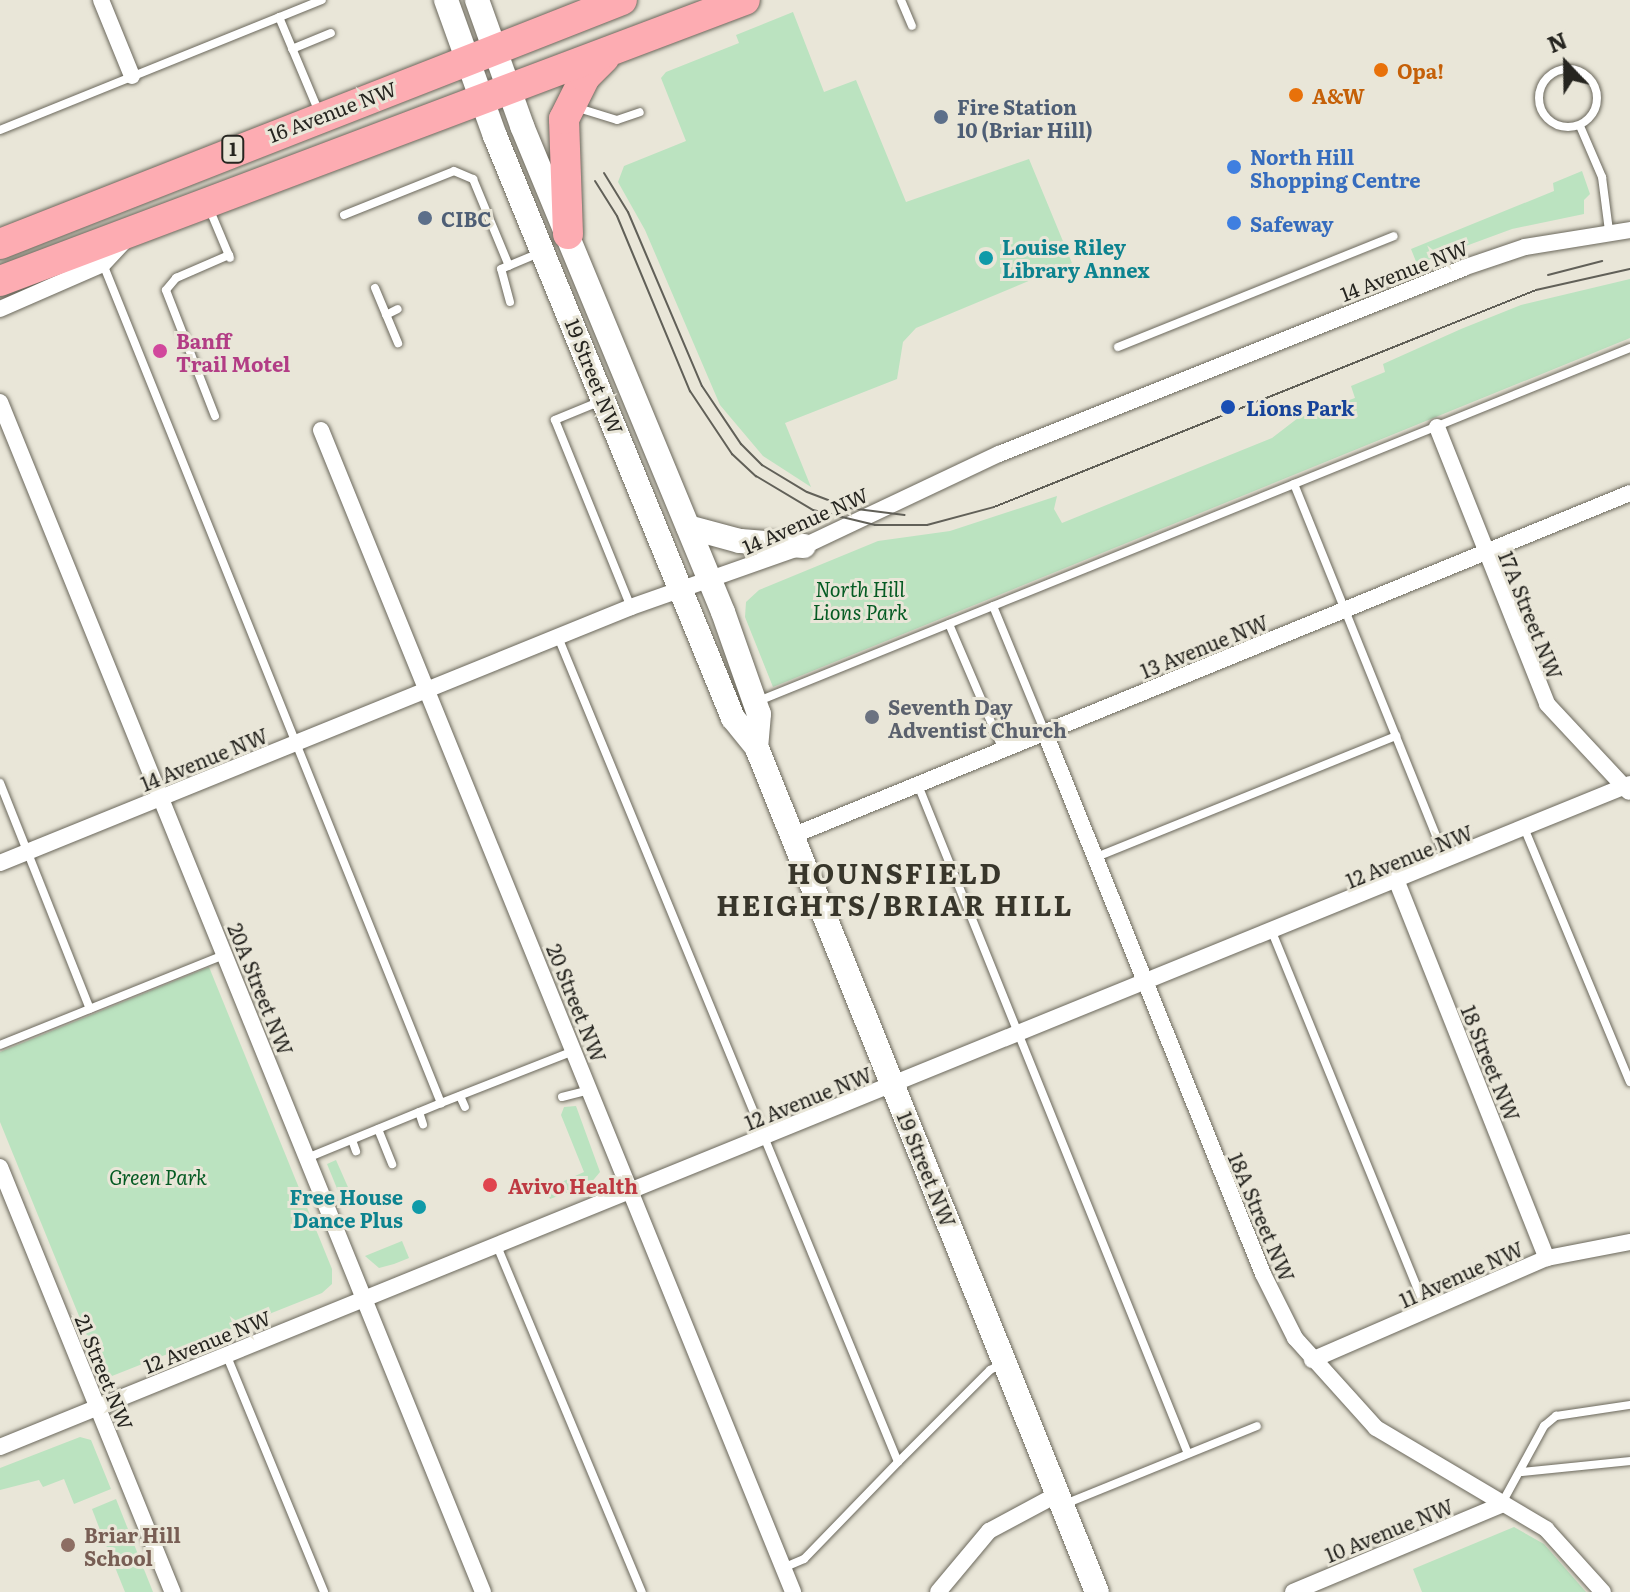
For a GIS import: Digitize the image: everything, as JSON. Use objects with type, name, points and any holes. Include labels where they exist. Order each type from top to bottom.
[{"type":"highway","name":"16 Avenue NW","points":[[0,244],[320,115],[622,0]]},
{"type":"highway","name":"1","points":[[0,281],[496,97],[745,0]]},
{"type":"highway","points":[[568,234],[563,124],[567,105],[610,53]]},
{"type":"street","points":[[101,0],[132,76]]},
{"type":"street","name":"19 Street NW","points":[[446,0],[482,54]]},
{"type":"street","name":"19 Street NW","points":[[477,0],[482,54],[544,252],[733,718],[756,746],[1097,1592]]},
{"type":"street","name":"19 Street NW","points":[[496,97],[568,234],[711,581],[755,702],[756,746]]},
{"type":"street","name":"14 Avenue NW","points":[[0,863],[631,607],[804,546],[999,454],[1463,268],[1525,247],[1630,230]]},
{"type":"street","points":[[0,309],[103,264],[131,233]]},
{"type":"street","name":"20A Street NW","points":[[0,402],[483,1592]]},
{"type":"street","name":"17A Street NW","points":[[1437,427],[1484,553],[1547,704],[1628,788]]},
{"type":"street","name":"20 Street NW","points":[[321,430],[793,1592]]},
{"type":"street","name":"13 Avenue NW","points":[[792,836],[1629,496]]},
{"type":"street","points":[[688,527],[740,541],[804,546]]},
{"type":"street","name":"18A Street NW","points":[[1045,733],[1263,1274],[1312,1360],[1376,1428],[1546,1529],[1603,1592]]},
{"type":"street","name":"12 Avenue NW","points":[[0,1447],[1628,788]]},
{"type":"street","name":"18 Street NW","points":[[1397,882],[1547,1258]]},
{"type":"street","name":"21 Street NW","points":[[0,1167],[173,1592]]},
{"type":"street","name":"11 Avenue NW","points":[[1312,1360],[1547,1258],[1630,1242]]},
{"type":"street","points":[[938,1592],[989,1531],[1060,1500]]},
{"type":"street","name":"10 Avenue NW","points":[[1293,1592],[1501,1505]]},
{"type":"lane","points":[[0,130],[322,0]]},
{"type":"lane","points":[[901,0],[912,26]]},
{"type":"lane","points":[[279,17],[320,115]]},
{"type":"lane","points":[[292,49],[331,33]]},
{"type":"lane","points":[[1559,70],[1579,71],[1593,83],[1594,111],[1580,126],[1553,123],[1541,109],[1544,81],[1559,70]]},
{"type":"lane","points":[[567,105],[617,120],[640,112]]},
{"type":"lane","points":[[1580,126],[1602,177],[1609,231]]},
{"type":"lane","points":[[344,215],[454,171],[473,179],[505,268],[510,302]]},
{"type":"lane","points":[[207,203],[230,258],[176,278],[166,290],[215,416]]},
{"type":"lane","points":[[1118,347],[1394,236]]},
{"type":"lane","points":[[505,268],[544,252]]},
{"type":"lane","points":[[103,264],[441,1103]]},
{"type":"lane","points":[[375,288],[398,343]]},
{"type":"lane","points":[[386,315],[398,309]]},
{"type":"lane","points":[[755,702],[1630,348]]},
{"type":"lane","points":[[605,400],[555,420],[631,607]]},
{"type":"lane","points":[[1294,484],[1447,862]]},
{"type":"lane","points":[[993,606],[1045,733]]},
{"type":"lane","points":[[949,624],[1003,750]]},
{"type":"lane","points":[[558,636],[762,1138],[898,1462]]},
{"type":"lane","points":[[1094,858],[1396,736]]},
{"type":"lane","points":[[0,783],[90,1009]]},
{"type":"lane","points":[[917,785],[1188,1454]]},
{"type":"lane","points":[[1525,830],[1630,1082]]},
{"type":"lane","points":[[1272,932],[1427,1311]]},
{"type":"lane","points":[[0,1045],[226,954]]},
{"type":"lane","points":[[307,1158],[575,1050]]},
{"type":"lane","points":[[562,1097],[590,1090]]},
{"type":"lane","points":[[460,1096],[465,1107]]},
{"type":"lane","points":[[419,1112],[423,1124]]},
{"type":"lane","points":[[391,1123],[396,1135]]},
{"type":"lane","points":[[378,1129],[392,1164]]},
{"type":"lane","points":[[352,1140],[356,1151]]},
{"type":"lane","points":[[497,1246],[642,1592]]},
{"type":"lane","points":[[226,1354],[324,1592]]},
{"type":"lane","points":[[785,1567],[804,1559],[990,1370],[1005,1363]]},
{"type":"lane","points":[[1501,1505],[1522,1472],[1527,1448],[1556,1416],[1630,1405]]},
{"type":"lane","points":[[1060,1500],[1257,1426]]},
{"type":"lane","points":[[1522,1472],[1630,1461]]},
{"type":"green space","points":[[793,12],[824,92],[856,80],[906,202],[1029,159],[1072,263],[916,328],[903,342],[897,379],[785,423],[811,487],[763,456],[720,405],[645,230],[618,182],[624,166],[686,141],[661,78],[666,72],[739,43],[736,35]]},
{"type":"green space","points":[[1582,171],[1590,194],[1584,200],[1584,214],[1512,229],[1417,264],[1411,249],[1554,191],[1553,183]]},
{"type":"green space","name":"North Hill Lions Park","points":[[1630,279],[1630,338],[773,687],[745,617],[746,602],[759,590],[878,541],[950,531],[1057,496],[1054,509],[1062,523],[1272,438],[1298,418],[1355,398],[1351,386],[1385,372],[1383,364],[1461,329],[1521,305]]},
{"type":"green space","name":"Green Park","points":[[209,967],[332,1269],[332,1284],[322,1293],[112,1376],[101,1370],[0,1122],[0,1052]]},
{"type":"green space","points":[[576,1106],[600,1172],[590,1184],[550,1199],[546,1189],[584,1172],[561,1115],[564,1107]]},
{"type":"green space","points":[[336,1160],[351,1194],[352,1205],[345,1208],[327,1164]]},
{"type":"green space","points":[[402,1241],[409,1258],[379,1268],[365,1256]]},
{"type":"green space","points":[[80,1437],[91,1440],[111,1489],[74,1504],[64,1479],[43,1487],[39,1480],[0,1490],[0,1468]]},
{"type":"green space","points":[[116,1499],[153,1592],[125,1592],[100,1530],[92,1509]]},
{"type":"green space","points":[[1514,1527],[1544,1544],[1586,1592],[1422,1592],[1413,1569]]},
{"type":"tram line","points":[[604,173],[628,212],[702,386],[741,444],[762,465],[807,492],[849,508],[905,515]]},
{"type":"tram line","points":[[595,181],[617,216],[690,391],[732,454],[756,476],[813,510],[875,525],[927,525],[994,507],[1536,290],[1630,269]]},
{"type":"tram line","points":[[1548,275],[1602,261]]},
{"type":"place","name":"Opa!","points":[[1381,70]]},
{"type":"place","name":"A&W","points":[[1296,95]]},
{"type":"place","name":"Fire Station 10 (Briar Hill)","points":[[941,117]]},
{"type":"place","name":"North Hill Shopping Centre","points":[[1234,167]]},
{"type":"place","name":"CIBC","points":[[425,218]]},
{"type":"place","name":"Safeway","points":[[1234,223]]},
{"type":"place","name":"Louise Riley Library Annex","points":[[986,258]]},
{"type":"place","name":"Banff Trail Motel","points":[[160,351]]},
{"type":"place","name":"Lions Park","points":[[1228,407]]},
{"type":"place","name":"Seventh Day Adventist Church","points":[[872,717]]},
{"type":"place","name":"Avivo Health","points":[[490,1185]]},
{"type":"place","name":"Free House Dance Plus","points":[[419,1207]]},
{"type":"place","name":"Briar Hill School","points":[[68,1545]]},
{"type":"district","name":"HOUNSFIELD HEIGHTS/BRIAR HILL","points":[[895,888]]}]
